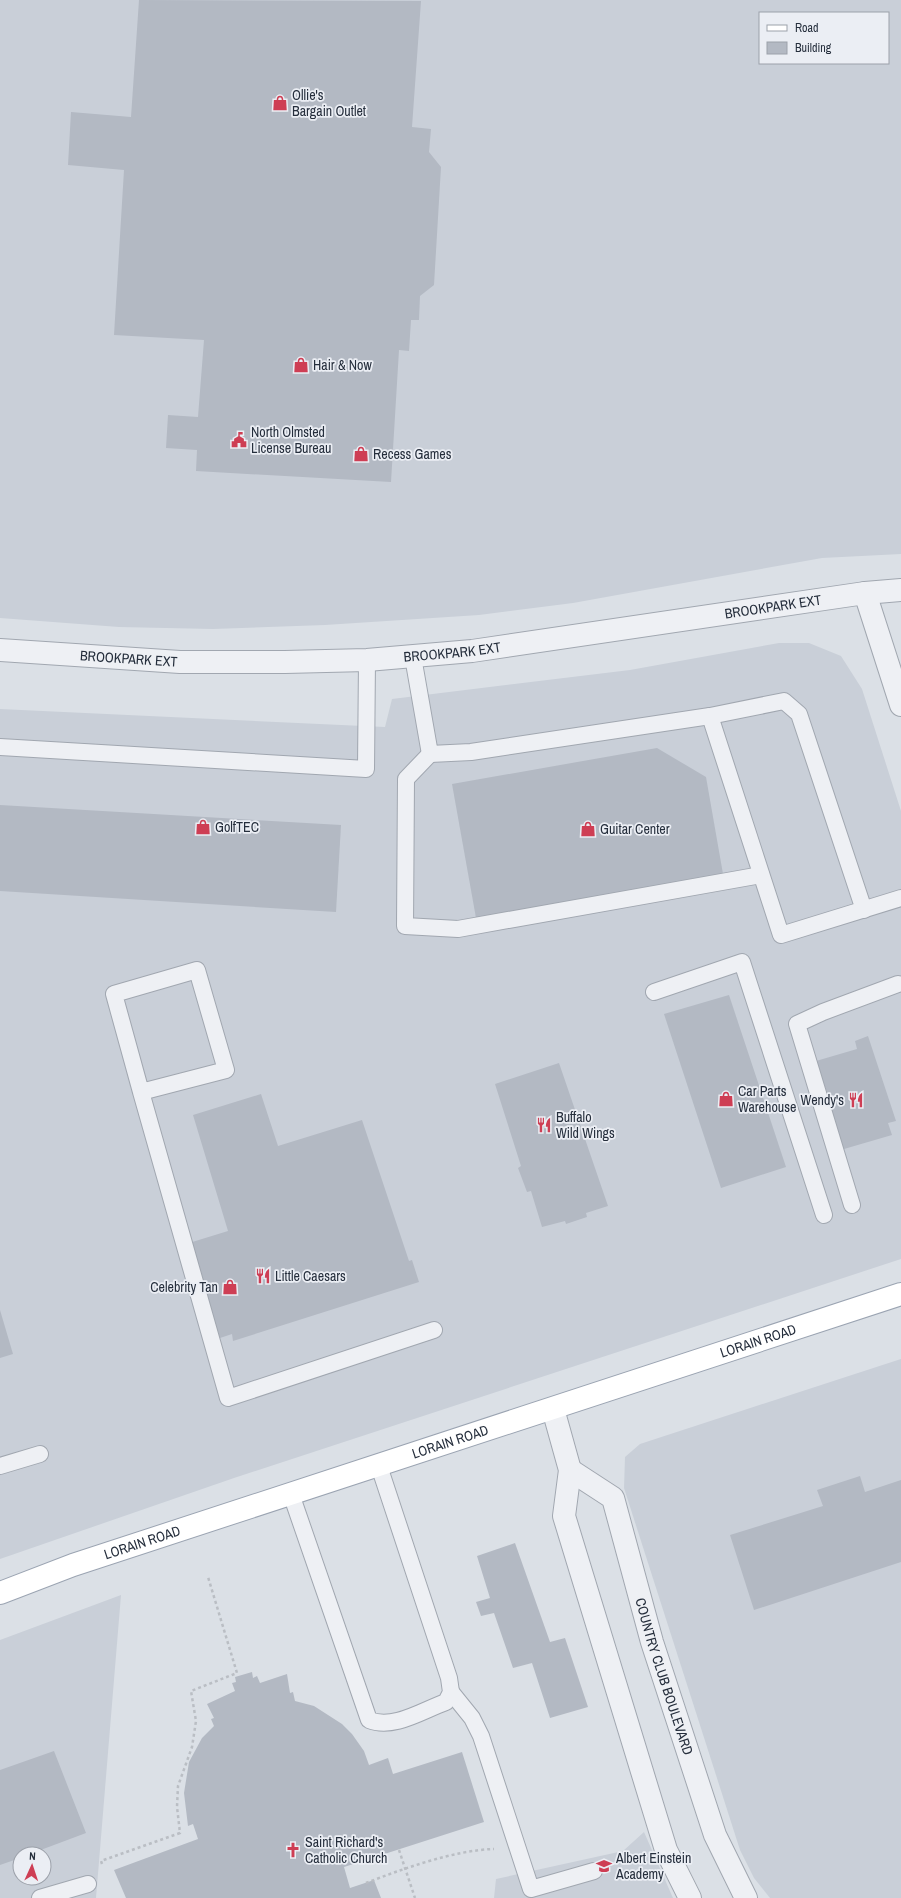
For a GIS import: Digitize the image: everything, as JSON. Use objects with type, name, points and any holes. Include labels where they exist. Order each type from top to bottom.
[{"type":"main road","name":"LORAIN ROAD","points":[[0,1593],[73,1565],[901,1294]]},
{"type":"street","name":"BROOKPARK EXT","points":[[0,650],[180,662],[285,662],[367,660],[413,657],[472,651],[865,593],[901,590]]},
{"type":"street","points":[[865,593],[901,705]]},
{"type":"street","points":[[553,1409],[570,1470],[564,1516],[666,1850],[690,1898]]},
{"type":"street","name":"COUNTRY CLUB BOULEVARD","points":[[570,1470],[613,1498],[652,1642],[710,1822],[746,1898]]},
{"type":"lane","points":[[413,657],[430,754]]},
{"type":"lane","points":[[0,747],[366,769],[367,660]]},
{"type":"lane","points":[[761,875],[458,929],[405,926],[406,779],[430,754],[471,752],[710,716],[784,701],[799,714],[864,910]]},
{"type":"lane","points":[[710,716],[781,935],[901,898]]},
{"type":"lane","points":[[654,992],[742,962],[824,1215]]},
{"type":"lane","points":[[141,1092],[226,1070],[197,970],[114,994],[141,1092],[228,1398],[434,1330]]},
{"type":"lane","points":[[852,1205],[798,1024],[823,1012],[898,984]]},
{"type":"lane","points":[[0,1466],[40,1454]]},
{"type":"lane","points":[[291,1494],[369,1720],[378,1723],[396,1722],[446,1702],[450,1692],[449,1678],[438,1640],[379,1466]]},
{"type":"lane","points":[[450,1692],[472,1718],[481,1736],[531,1894],[594,1871]]},
{"type":"lane","points":[[40,1898],[88,1884]]},
{"type":"path","points":[[103,1868],[101,1861],[180,1833],[177,1807],[178,1786],[192,1747],[196,1721],[191,1691],[237,1673],[208,1577]]},
{"type":"path","points":[[366,1883],[405,1868],[480,1849],[496,1849]]},
{"type":"path","points":[[399,1850],[415,1898]]},
{"type":"shaded area","points":[[0,0],[901,0],[901,554],[822,558],[573,603],[479,615],[325,625],[213,629],[119,627],[0,618]]},
{"type":"shaded area","points":[[779,643],[809,643],[841,656],[862,689],[901,811],[901,1259],[234,1478],[0,1559],[0,709],[385,727],[392,699],[630,670]]},
{"type":"shaded area","points":[[901,1359],[901,1898],[770,1898],[754,1878],[740,1850],[624,1488],[625,1457],[640,1444]]},
{"type":"shaded area","points":[[121,1595],[96,1898],[0,1898],[0,1640]]},
{"type":"shaded area","name":"Albert Einstein Academy","points":[[644,1832],[673,1898],[494,1898],[496,1879],[623,1851]]},
{"type":"building","points":[[139,0],[421,1],[412,127],[431,129],[429,152],[441,167],[434,285],[420,296],[419,320],[411,320],[409,351],[399,350],[391,482],[196,471],[197,450],[166,448],[168,415],[198,417],[204,340],[114,335],[124,170],[68,165],[71,112],[131,117]]},
{"type":"building","name":"Guitar Center","points":[[657,748],[706,777],[723,874],[476,918],[452,784]]},
{"type":"building","points":[[0,805],[341,825],[336,912],[0,891]]},
{"type":"building","points":[[729,995],[786,1167],[721,1188],[664,1014]]},
{"type":"building","points":[[868,1036],[896,1121],[888,1123],[892,1135],[844,1149],[825,1097],[828,1095],[816,1061],[857,1049],[855,1041]]},
{"type":"building","name":"Buffalo Wild Wings","points":[[559,1063],[608,1206],[586,1213],[587,1217],[566,1224],[565,1221],[542,1227],[531,1191],[527,1192],[518,1168],[521,1166],[495,1084]]},
{"type":"building","points":[[261,1094],[278,1146],[362,1120],[409,1261],[412,1260],[419,1282],[233,1341],[232,1334],[220,1338],[189,1243],[228,1231],[193,1115]]},
{"type":"building","points":[[0,1310],[13,1354],[0,1358]]},
{"type":"building","points":[[860,1476],[865,1492],[901,1480],[901,1562],[754,1610],[730,1535],[823,1506],[817,1490]]},
{"type":"building","points":[[515,1543],[550,1642],[565,1638],[588,1707],[550,1718],[532,1663],[513,1668],[494,1613],[481,1616],[476,1602],[490,1598],[477,1556]]},
{"type":"building","points":[[252,1672],[253,1678],[257,1676],[260,1683],[287,1674],[290,1693],[293,1692],[295,1701],[314,1706],[342,1724],[352,1734],[364,1751],[369,1765],[388,1758],[393,1774],[462,1752],[484,1822],[344,1867],[350,1888],[374,1880],[381,1898],[126,1898],[114,1870],[198,1839],[193,1824],[188,1826],[184,1793],[189,1762],[202,1738],[214,1726],[211,1719],[214,1718],[207,1704],[235,1691],[232,1683],[236,1682],[235,1677]]},
{"type":"building","points":[[54,1751],[86,1833],[51,1846],[12,1846],[12,1861],[0,1865],[0,1770]]},
{"type":"place","name":"Ollie's Bargain Outlet","points":[[280,103]]},
{"type":"place","name":"Hair & Now","points":[[301,365]]},
{"type":"place","name":"North Olmsted License Bureau","points":[[239,440]]},
{"type":"place","name":"Recess Games","points":[[361,454]]},
{"type":"place","name":"GolfTEC","points":[[203,827]]},
{"type":"place","name":"Guitar Center","points":[[588,829]]},
{"type":"place","name":"Car Parts Warehouse","points":[[726,1099]]},
{"type":"place","name":"Wendy's","points":[[856,1100]]},
{"type":"place","name":"Buffalo Wild Wings","points":[[544,1125]]},
{"type":"place","name":"Little Caesars","points":[[263,1276]]},
{"type":"place","name":"Celebrity Tan","points":[[230,1287]]},
{"type":"place","name":"Saint Richard's Catholic Church","points":[[293,1850]]},
{"type":"place","name":"Albert Einstein Academy","points":[[604,1866]]}]
